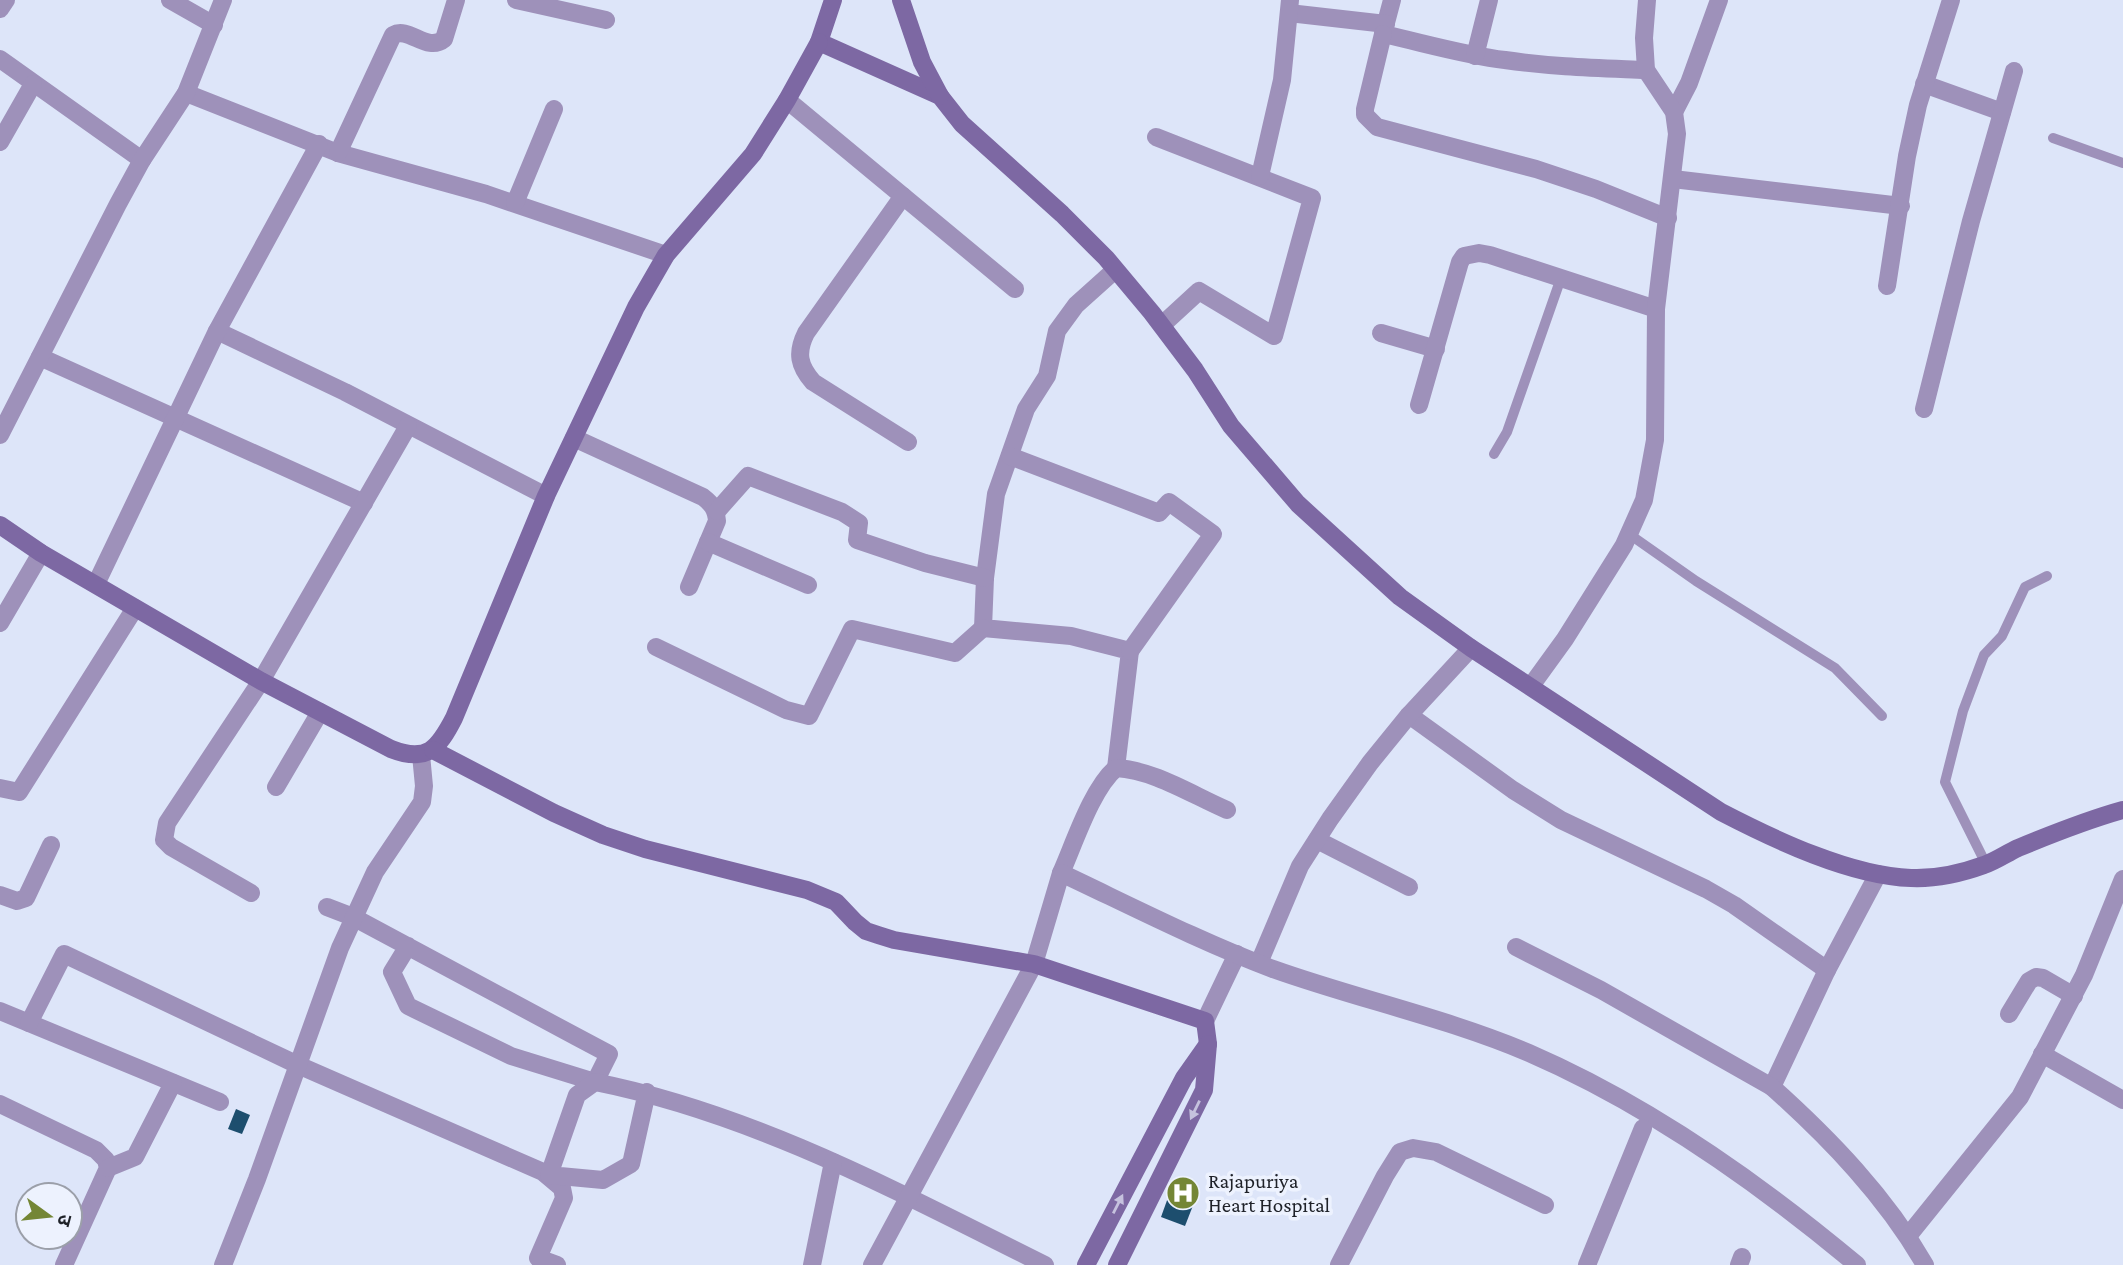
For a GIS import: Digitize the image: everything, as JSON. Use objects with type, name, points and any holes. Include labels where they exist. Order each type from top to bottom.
[{"type":"street","points":[[0,9],[6,0]]},
{"type":"street","points":[[170,0],[214,25]]},
{"type":"street","points":[[0,435],[142,160],[186,93],[223,0]]},
{"type":"street","points":[[338,153],[393,35],[397,32],[432,44],[439,43],[444,39],[456,0]]},
{"type":"street","points":[[516,0],[606,20]]},
{"type":"street","points":[[0,525],[41,553],[261,681],[391,749],[406,755],[427,752],[445,736],[454,718],[546,496],[636,307],[666,255],[753,154],[819,42],[833,0]]},
{"type":"street","points":[[901,0],[922,62],[940,96],[962,124],[1062,214],[1115,270],[1195,370],[1231,426],[1297,504],[1400,597],[1471,648],[1721,812],[1763,834],[1842,864],[1878,874],[1913,878],[1949,874],[1986,864],[2016,849],[2123,810]]},
{"type":"street","points":[[1392,0],[1365,108],[1365,115],[1377,127],[1545,172],[1668,218]]},
{"type":"street","points":[[1475,56],[1489,0]]},
{"type":"street","points":[[1531,687],[1566,639],[1629,534],[1644,500],[1655,440],[1656,309],[1677,134],[1674,113],[1646,70],[1644,38],[1647,0]]},
{"type":"street","points":[[1674,113],[1689,83],[1719,0]]},
{"type":"street","points":[[1886,286],[1907,156],[1924,84],[1951,0]]},
{"type":"street","points":[[1260,176],[1282,80],[1290,6],[1385,29],[1475,56],[1546,65],[1646,70]]},
{"type":"street","points":[[819,42],[940,96]]},
{"type":"street","points":[[0,59],[142,160]]},
{"type":"street","points":[[1924,409],[1971,221],[2014,71]]},
{"type":"street","points":[[0,142],[33,84]]},
{"type":"street","points":[[1924,84],[2002,112]]},
{"type":"street","points":[[186,93],[338,153],[515,203],[666,255]]},
{"type":"street","points":[[787,100],[1014,289]]},
{"type":"street","points":[[515,203],[554,109]]},
{"type":"street","points":[[1156,137],[1312,198],[1274,335],[1199,291],[1162,326]]},
{"type":"street","points":[[96,584],[217,331],[319,144]]},
{"type":"street","points":[[1673,179],[1900,206]]},
{"type":"street","points":[[903,196],[806,333],[800,346],[799,359],[803,370],[813,382],[908,442]]},
{"type":"street","points":[[1419,405],[1464,256],[1479,253],[1490,255],[1656,309]]},
{"type":"street","points":[[656,647],[786,710],[809,716],[852,629],[955,653],[983,628],[985,578],[996,494],[1026,410],[1047,376],[1057,331],[1076,305],[1115,270]]},
{"type":"street","points":[[217,331],[345,392],[546,496]]},
{"type":"street","points":[[1381,334],[1436,349]]},
{"type":"street","points":[[40,357],[363,503]]},
{"type":"street","points":[[251,892],[170,847],[164,840],[163,833],[261,681],[408,426]]},
{"type":"street","points":[[574,438],[703,497],[717,511]]},
{"type":"street","points":[[872,1265],[1034,964],[1061,873],[1098,791],[1107,776],[1116,768],[1130,651],[1213,534],[1169,502],[1159,513],[1010,456]]},
{"type":"street","points":[[689,587],[717,521],[717,511],[748,475],[842,512],[859,523],[857,540],[925,563],[985,578]]},
{"type":"street","points":[[708,542],[808,585]]},
{"type":"street","points":[[0,623],[41,553]]},
{"type":"street","points":[[0,788],[19,792],[135,608]]},
{"type":"street","points":[[983,628],[1071,636],[1130,651]]},
{"type":"street","points":[[1259,963],[1300,866],[1317,840],[1370,764],[1409,715],[1471,648]]},
{"type":"street","points":[[276,787],[320,712]]},
{"type":"street","points":[[1409,715],[1513,790],[1561,820],[1706,889],[1734,905],[1827,970]]},
{"type":"street","points":[[223,1265],[353,917],[374,872],[422,802],[427,752]]},
{"type":"street","points":[[427,752],[603,835],[645,849],[822,896],[836,902],[866,931],[894,940],[1034,964],[1205,1021]]},
{"type":"street","points":[[1116,768],[1131,769],[1147,775],[1227,810]]},
{"type":"street","points":[[1317,840],[1409,887]]},
{"type":"street","points":[[0,895],[17,901],[26,898],[51,845]]},
{"type":"street","points":[[1061,873],[1259,963],[1479,1035],[1528,1053],[1577,1076],[1705,1150],[1771,1196],[1857,1265]]},
{"type":"street","points":[[1772,1087],[1827,970],[1878,874]]},
{"type":"street","points":[[1908,1236],[2020,1097],[2084,975],[2123,879]]},
{"type":"street","points":[[327,907],[353,917],[609,1054],[595,1082],[578,1096],[549,1175]]},
{"type":"street","points":[[408,946],[392,972],[408,1006],[511,1056],[595,1082],[647,1092],[741,1124],[832,1162],[1045,1265]]},
{"type":"street","points":[[1516,947],[1601,990],[1772,1087],[1835,1148],[1871,1188],[1908,1236],[1925,1265]]},
{"type":"street","points":[[29,1023],[64,954],[298,1065],[549,1175],[603,1180],[631,1164],[647,1092]]},
{"type":"street","points":[[1117,1265],[1204,1090],[1209,1044],[1205,1021],[1237,954]]},
{"type":"street","points":[[2009,1014],[2029,981],[2036,976],[2074,996]]},
{"type":"street","points":[[0,1011],[220,1102]]},
{"type":"street","points":[[1086,1265],[1184,1078],[1209,1044]]},
{"type":"street","points":[[2042,1054],[2123,1100]]},
{"type":"street","points":[[108,1168],[135,1157],[173,1083]]},
{"type":"street","points":[[0,1104],[96,1150],[106,1160],[108,1168],[64,1265]]},
{"type":"street","points":[[1587,1265],[1643,1128]]},
{"type":"street","points":[[1339,1265],[1400,1152],[1413,1148],[1436,1152],[1545,1205]]},
{"type":"street","points":[[812,1265],[832,1162]]},
{"type":"street","points":[[549,1175],[562,1188],[564,1198],[537,1261],[557,1265]]},
{"type":"lane","points":[[2053,138],[2123,163]]},
{"type":"lane","points":[[1494,454],[1507,432],[1561,278]]},
{"type":"lane","points":[[1629,534],[1696,581],[1835,668],[1882,716]]},
{"type":"lane","points":[[1986,864],[1945,782],[1963,711],[1984,655],[2002,636],[2025,587],[2047,576]]},
{"type":"building","points":[[236,1109],[250,1115],[242,1134],[228,1129]]},
{"type":"building","points":[[1174,1181],[1199,1190],[1185,1226],[1161,1217]]},
{"type":"place","name":"Rajapuriya Heart Hospital","points":[[1183,1193]]}]
